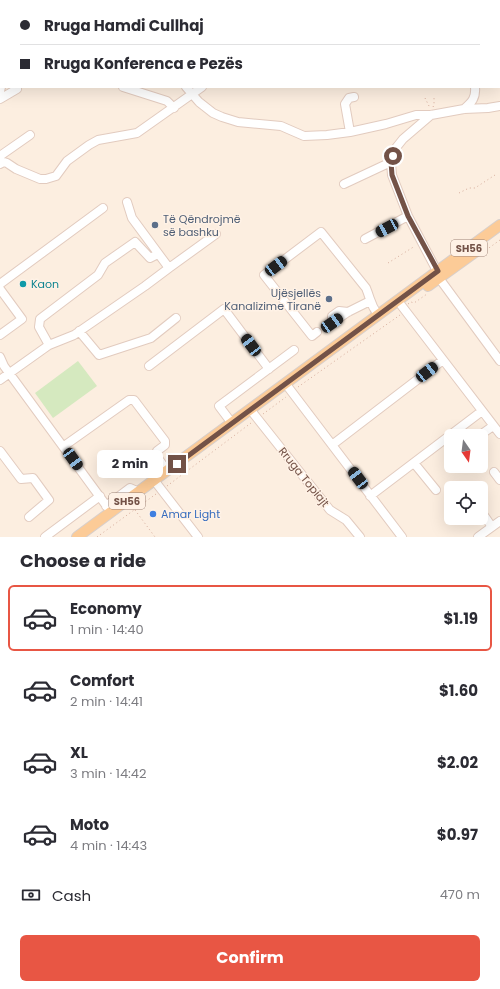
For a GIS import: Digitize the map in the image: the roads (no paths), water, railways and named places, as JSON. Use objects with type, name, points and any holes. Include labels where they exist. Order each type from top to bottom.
[{"type":"main road","name":"SH56","points":[[77,537],[109,509],[139,492],[232,422],[288,388],[403,308],[438,274],[500,225]]},
{"type":"main road","name":"SH56","points":[[86,537],[159,487],[255,416],[378,315],[500,233]]},
{"type":"street","points":[[126,88],[168,101],[174,108]]},
{"type":"street","points":[[187,88],[192,95],[213,113],[222,117],[238,122],[280,126],[304,136],[350,132],[386,124],[416,115],[431,115],[464,109],[500,106]]},
{"type":"street","points":[[0,164],[4,162],[7,163],[16,169],[40,179],[56,176],[67,161],[89,145],[98,140],[137,133],[201,88]]},
{"type":"street","points":[[464,109],[471,103],[475,95],[475,88]]},
{"type":"street","points":[[0,99],[17,89]]},
{"type":"street","points":[[350,132],[345,104],[349,98],[354,97]]},
{"type":"street","points":[[431,115],[403,139],[395,149],[391,162],[392,175],[408,216],[438,274],[500,361]]},
{"type":"street","points":[[0,156],[30,135]]},
{"type":"street","points":[[344,184],[391,162]]},
{"type":"street","points":[[127,202],[132,218],[169,268]]},
{"type":"street","points":[[0,284],[103,208]]},
{"type":"street","points":[[365,239],[408,216]]},
{"type":"street","points":[[317,332],[312,336],[264,274],[321,232],[366,288],[370,301],[378,315]]},
{"type":"street","points":[[0,380],[49,345],[74,335],[145,286],[216,234]]},
{"type":"street","points":[[49,345],[39,327],[40,319],[98,275],[105,263],[134,242],[150,258],[158,254]]},
{"type":"street","points":[[0,289],[22,319],[0,335]]},
{"type":"street","points":[[348,312],[370,301]]},
{"type":"street","points":[[403,308],[500,434]]},
{"type":"street","points":[[149,366],[224,309],[269,368]]},
{"type":"street","points":[[79,331],[99,355],[151,338],[176,318]]},
{"type":"street","points":[[232,422],[219,406],[294,350]]},
{"type":"street","points":[[0,357],[109,509]]},
{"type":"street","points":[[332,445],[443,360]]},
{"type":"street","points":[[288,388],[402,537]]},
{"type":"street","points":[[64,446],[129,400],[134,400],[165,441],[165,445],[157,451],[156,455],[167,471]]},
{"type":"street","points":[[370,496],[482,411]]},
{"type":"street","name":"Rruga Topiajt","points":[[255,416],[330,510],[346,520],[360,537]]},
{"type":"street","points":[[488,430],[493,426]]},
{"type":"street","points":[[0,451],[21,479],[33,478],[49,500],[30,517]]},
{"type":"street","points":[[414,462],[436,490]]},
{"type":"street","points":[[494,472],[500,480]]},
{"type":"street","points":[[159,487],[198,537]]},
{"type":"street","points":[[46,537],[100,496]]},
{"type":"street","points":[[478,537],[500,521]]},
{"type":"street","points":[[488,522],[492,527]]},
{"type":"place","name":"Të Qëndrojmë së bashku","points":[[155,225]]},
{"type":"place","name":"Kaon","points":[[23,284]]},
{"type":"place","name":"Ujësjellës Kanalizime Tiranë","points":[[329,299]]},
{"type":"place","name":"Amar Light","points":[[153,514]]}]
